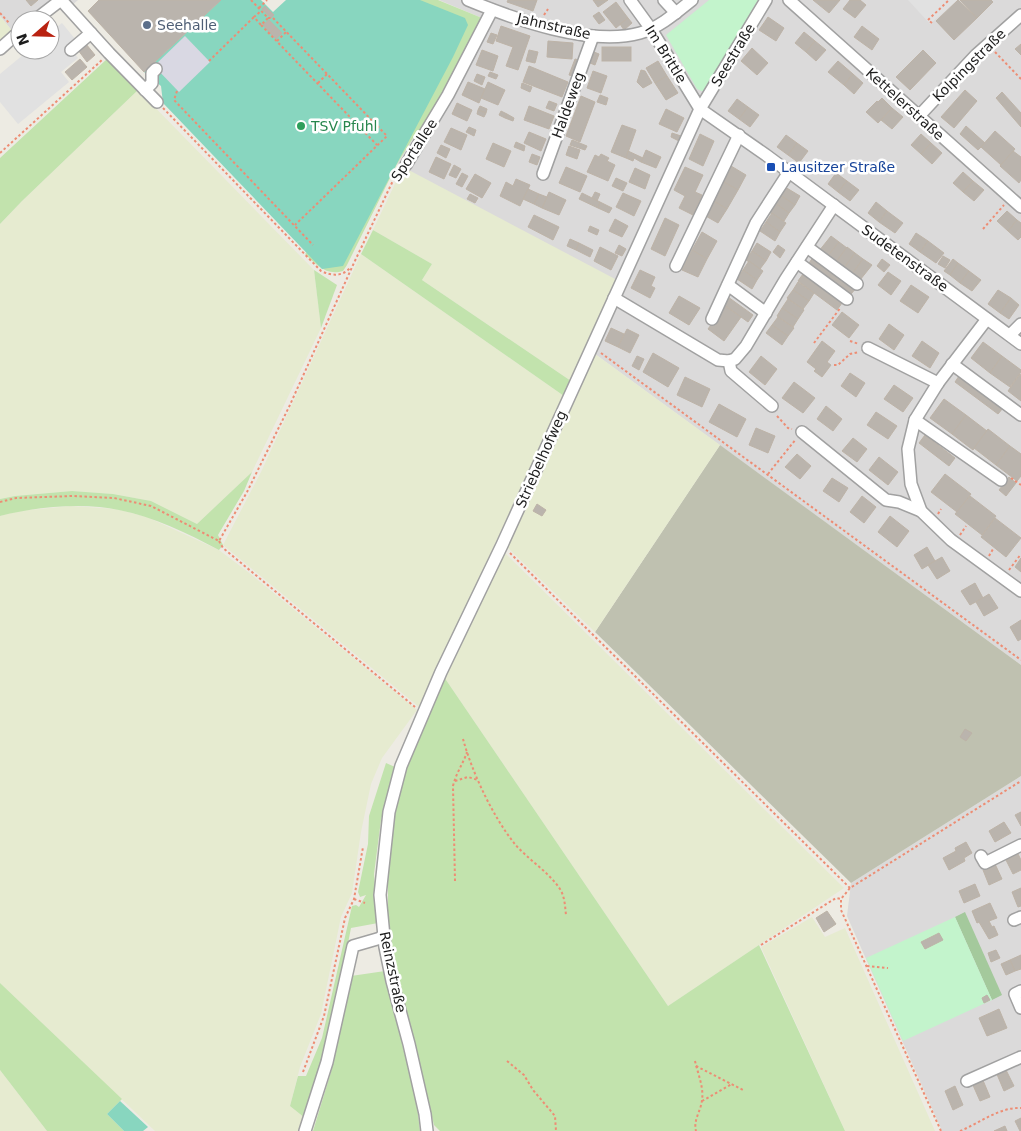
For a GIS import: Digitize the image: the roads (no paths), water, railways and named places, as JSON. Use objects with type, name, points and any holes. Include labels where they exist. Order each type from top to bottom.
[{"type":"street","points":[[48,10],[61,0],[157,102]]},
{"type":"street","name":"Jahnstraße","points":[[468,0],[537,25],[593,36],[631,35],[651,29],[692,0]]},
{"type":"street","name":"Im Brittle","points":[[630,0],[651,29],[700,109]]},
{"type":"street","points":[[664,0],[676,13]]},
{"type":"street","name":"Seestraße","points":[[700,109],[766,0]]},
{"type":"street","name":"Kettelerstraße","points":[[789,0],[1021,207]]},
{"type":"street","name":"Sportallee","points":[[406,165],[448,94],[492,10]]},
{"type":"street","name":"Kolpingstraße","points":[[919,116],[1021,14]]},
{"type":"street","points":[[71,50],[91,33]]},
{"type":"street","name":"Haldeweg","points":[[544,174],[593,36]]},
{"type":"street","points":[[0,49],[10,38]]},
{"type":"street","points":[[145,90],[152,83],[152,73],[156,69]]},
{"type":"street","name":"Sudetenstraße","points":[[700,109],[739,135],[1021,344]]},
{"type":"street","name":"Striebelhofweg","points":[[390,812],[401,766],[422,713],[502,545],[700,109]]},
{"type":"street","points":[[676,266],[739,135]]},
{"type":"street","points":[[712,318],[756,223],[789,172]]},
{"type":"street","points":[[614,298],[718,360],[729,362],[735,359],[746,346],[834,205]]},
{"type":"street","points":[[807,247],[857,284]]},
{"type":"street","points":[[797,262],[847,299]]},
{"type":"street","points":[[728,285],[766,313]]},
{"type":"street","points":[[921,511],[911,484],[908,449],[914,420],[938,383],[987,319]]},
{"type":"street","points":[[1010,335],[1021,324]]},
{"type":"street","points":[[868,348],[938,383]]},
{"type":"street","points":[[729,362],[731,371],[772,406]]},
{"type":"street","points":[[952,364],[1021,414]]},
{"type":"street","points":[[914,420],[1001,480]]},
{"type":"street","points":[[802,432],[886,500],[899,502],[921,511],[951,540],[1002,578],[1020,587]]},
{"type":"street","points":[[899,502],[907,495],[911,484]]},
{"type":"street","name":"Reinzstraße","points":[[390,812],[380,895],[384,937],[392,981],[425,1114],[427,1131]]},
{"type":"street","points":[[981,856],[985,863],[1021,845]]},
{"type":"street","points":[[305,1131],[327,1062],[354,946],[384,937]]},
{"type":"street","points":[[1021,991],[1015,994],[1021,1008]]},
{"type":"street","points":[[967,1081],[1021,1057]]},
{"type":"place","name":"Seehalle","points":[[147,25]]},
{"type":"place","name":"TSV Pfuhl","points":[[301,126]]},
{"type":"place","name":"Lausitzer Straße","points":[[771,167]]}]
